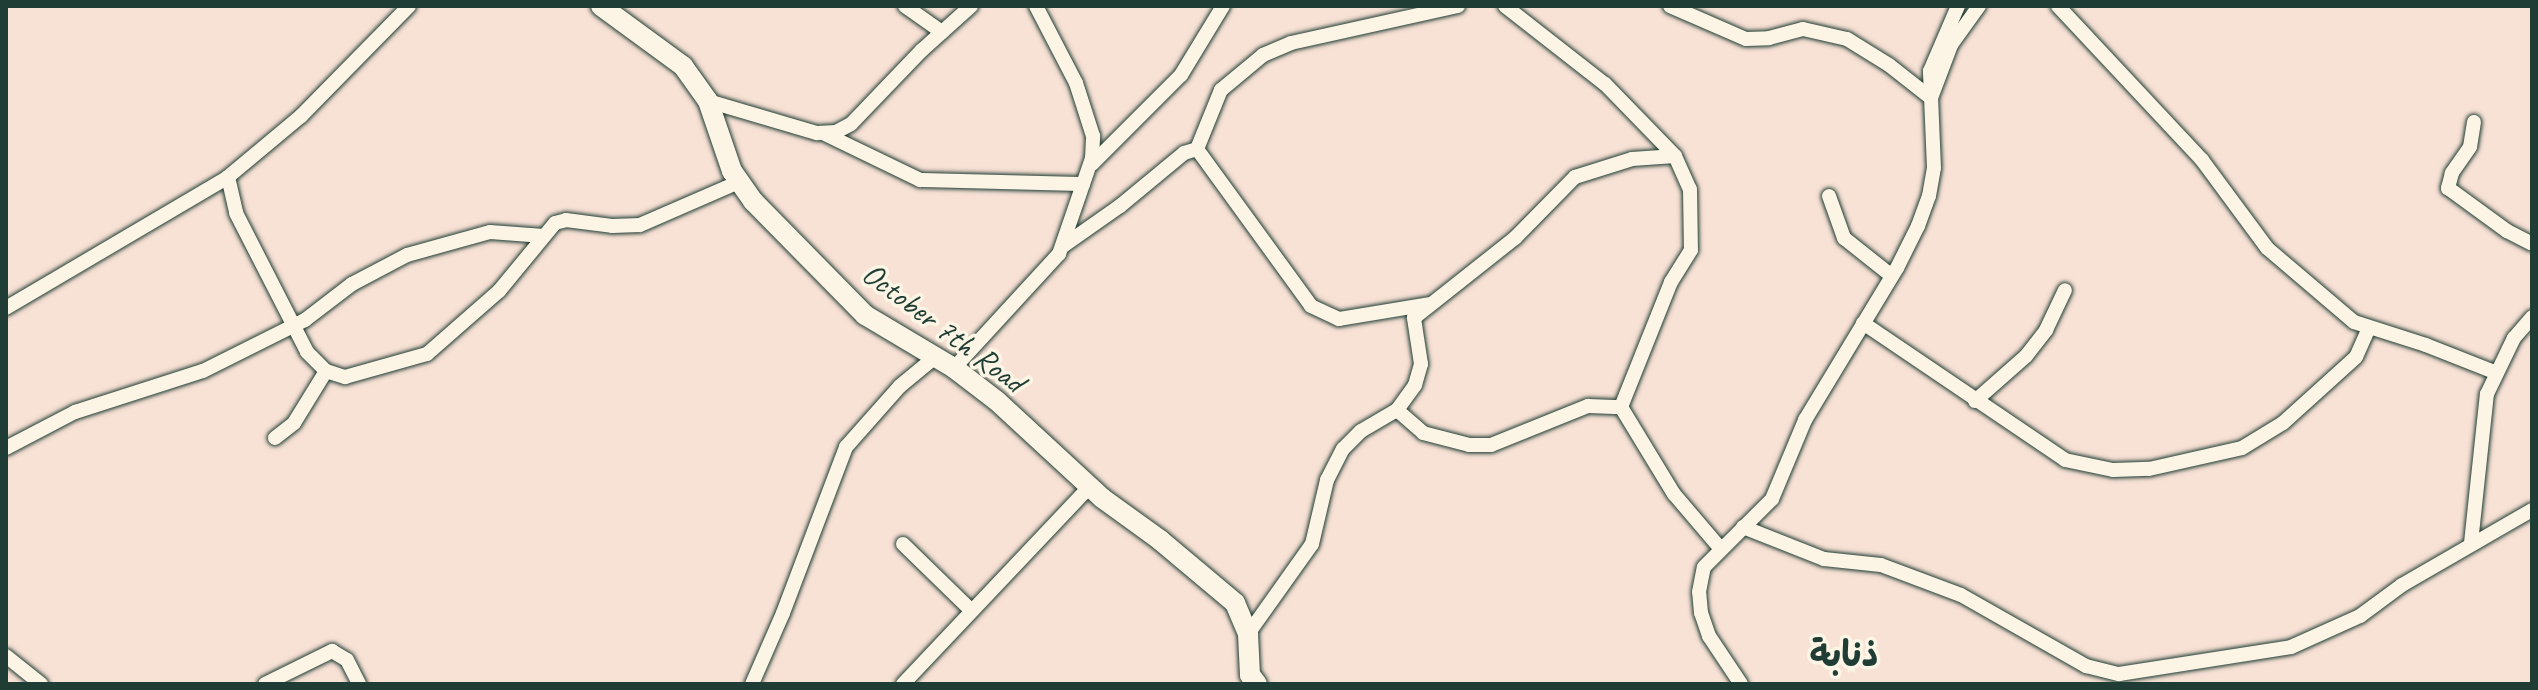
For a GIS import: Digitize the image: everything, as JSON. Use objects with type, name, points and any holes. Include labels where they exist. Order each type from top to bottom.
[{"type":"street","points":[[6,308],[228,177],[301,116],[409,6]]},
{"type":"street","name":"October 7th Road","points":[[601,6],[683,66],[708,101],[721,142],[739,182],[753,201],[865,315],[954,368],[997,401],[1089,487],[1235,603],[1248,634],[1250,675],[1257,684]]},
{"type":"street","points":[[905,6],[942,32]]},
{"type":"street","points":[[824,134],[851,124],[971,6]]},
{"type":"street","points":[[1036,6],[1076,83],[1091,125],[1094,147],[1063,246]]},
{"type":"street","points":[[1087,169],[1181,75],[1223,6]]},
{"type":"street","points":[[954,368],[1063,246],[1120,206],[1175,159],[1197,149],[1221,90],[1263,55],[1291,43],[1458,6]]},
{"type":"street","points":[[1505,6],[1605,84],[1675,156],[1690,189],[1691,250],[1671,282],[1621,407]]},
{"type":"street","points":[[1670,6],[1746,39],[1769,38],[1803,29],[1847,39],[1889,65],[1931,98]]},
{"type":"street","points":[[1741,684],[1709,636],[1701,613],[1699,592],[1704,567],[1772,499],[1805,420],[1892,276],[1929,196],[1934,168],[1930,71],[1958,6]]},
{"type":"street","points":[[1931,98],[1951,45],[1979,6]]},
{"type":"street","points":[[2044,6],[2095,44]]},
{"type":"street","points":[[2058,6],[2202,160],[2267,248],[2354,322],[2426,345],[2497,373]]},
{"type":"street","points":[[708,101],[824,134],[920,180],[1083,184]]},
{"type":"street","points":[[2474,122],[2470,147],[2452,173],[2448,188],[2497,224],[2532,244]]},
{"type":"street","points":[[1197,149],[1311,306],[1339,319],[1434,303]]},
{"type":"street","points":[[1248,634],[1312,544],[1327,480],[1343,449],[1361,431],[1397,410],[1419,375],[1421,353],[1413,328],[1414,318],[1515,238],[1575,177],[1632,159],[1675,156]]},
{"type":"street","points":[[228,177],[236,213],[307,352],[326,371],[335,375],[356,375],[427,354],[499,291],[555,223],[566,220],[627,227],[653,221],[739,182]]},
{"type":"street","points":[[1829,196],[1844,238],[1892,276]]},
{"type":"street","points":[[6,448],[75,412],[203,371],[295,326],[352,284],[407,255],[490,232],[544,236]]},
{"type":"street","points":[[1975,401],[2026,356],[2046,330],[2065,290]]},
{"type":"street","points":[[2471,543],[2485,406],[2514,338],[2532,317]]},
{"type":"street","points":[[1863,323],[2065,460],[2113,470],[2149,469],[2242,448],[2283,423],[2356,357],[2369,328]]},
{"type":"street","points":[[752,684],[846,447],[900,386],[934,358]]},
{"type":"street","points":[[275,438],[294,423],[326,371]]},
{"type":"street","points":[[1397,410],[1423,433],[1469,445],[1491,445],[1588,406],[1621,407]]},
{"type":"street","points":[[1621,407],[1674,494],[1720,548]]},
{"type":"street","points":[[903,684],[1089,487]]},
{"type":"street","points":[[1743,527],[1824,559],[1881,565],[1961,595],[2111,679],[2291,647],[2360,616],[2402,585],[2471,543],[2530,514]]},
{"type":"street","points":[[903,544],[972,611]]},
{"type":"street","points":[[265,684],[332,651],[347,660],[359,684]]},
{"type":"street","points":[[6,656],[41,684]]},
{"type":"district","name":"ذنابة","points":[[1844,655]]}]
